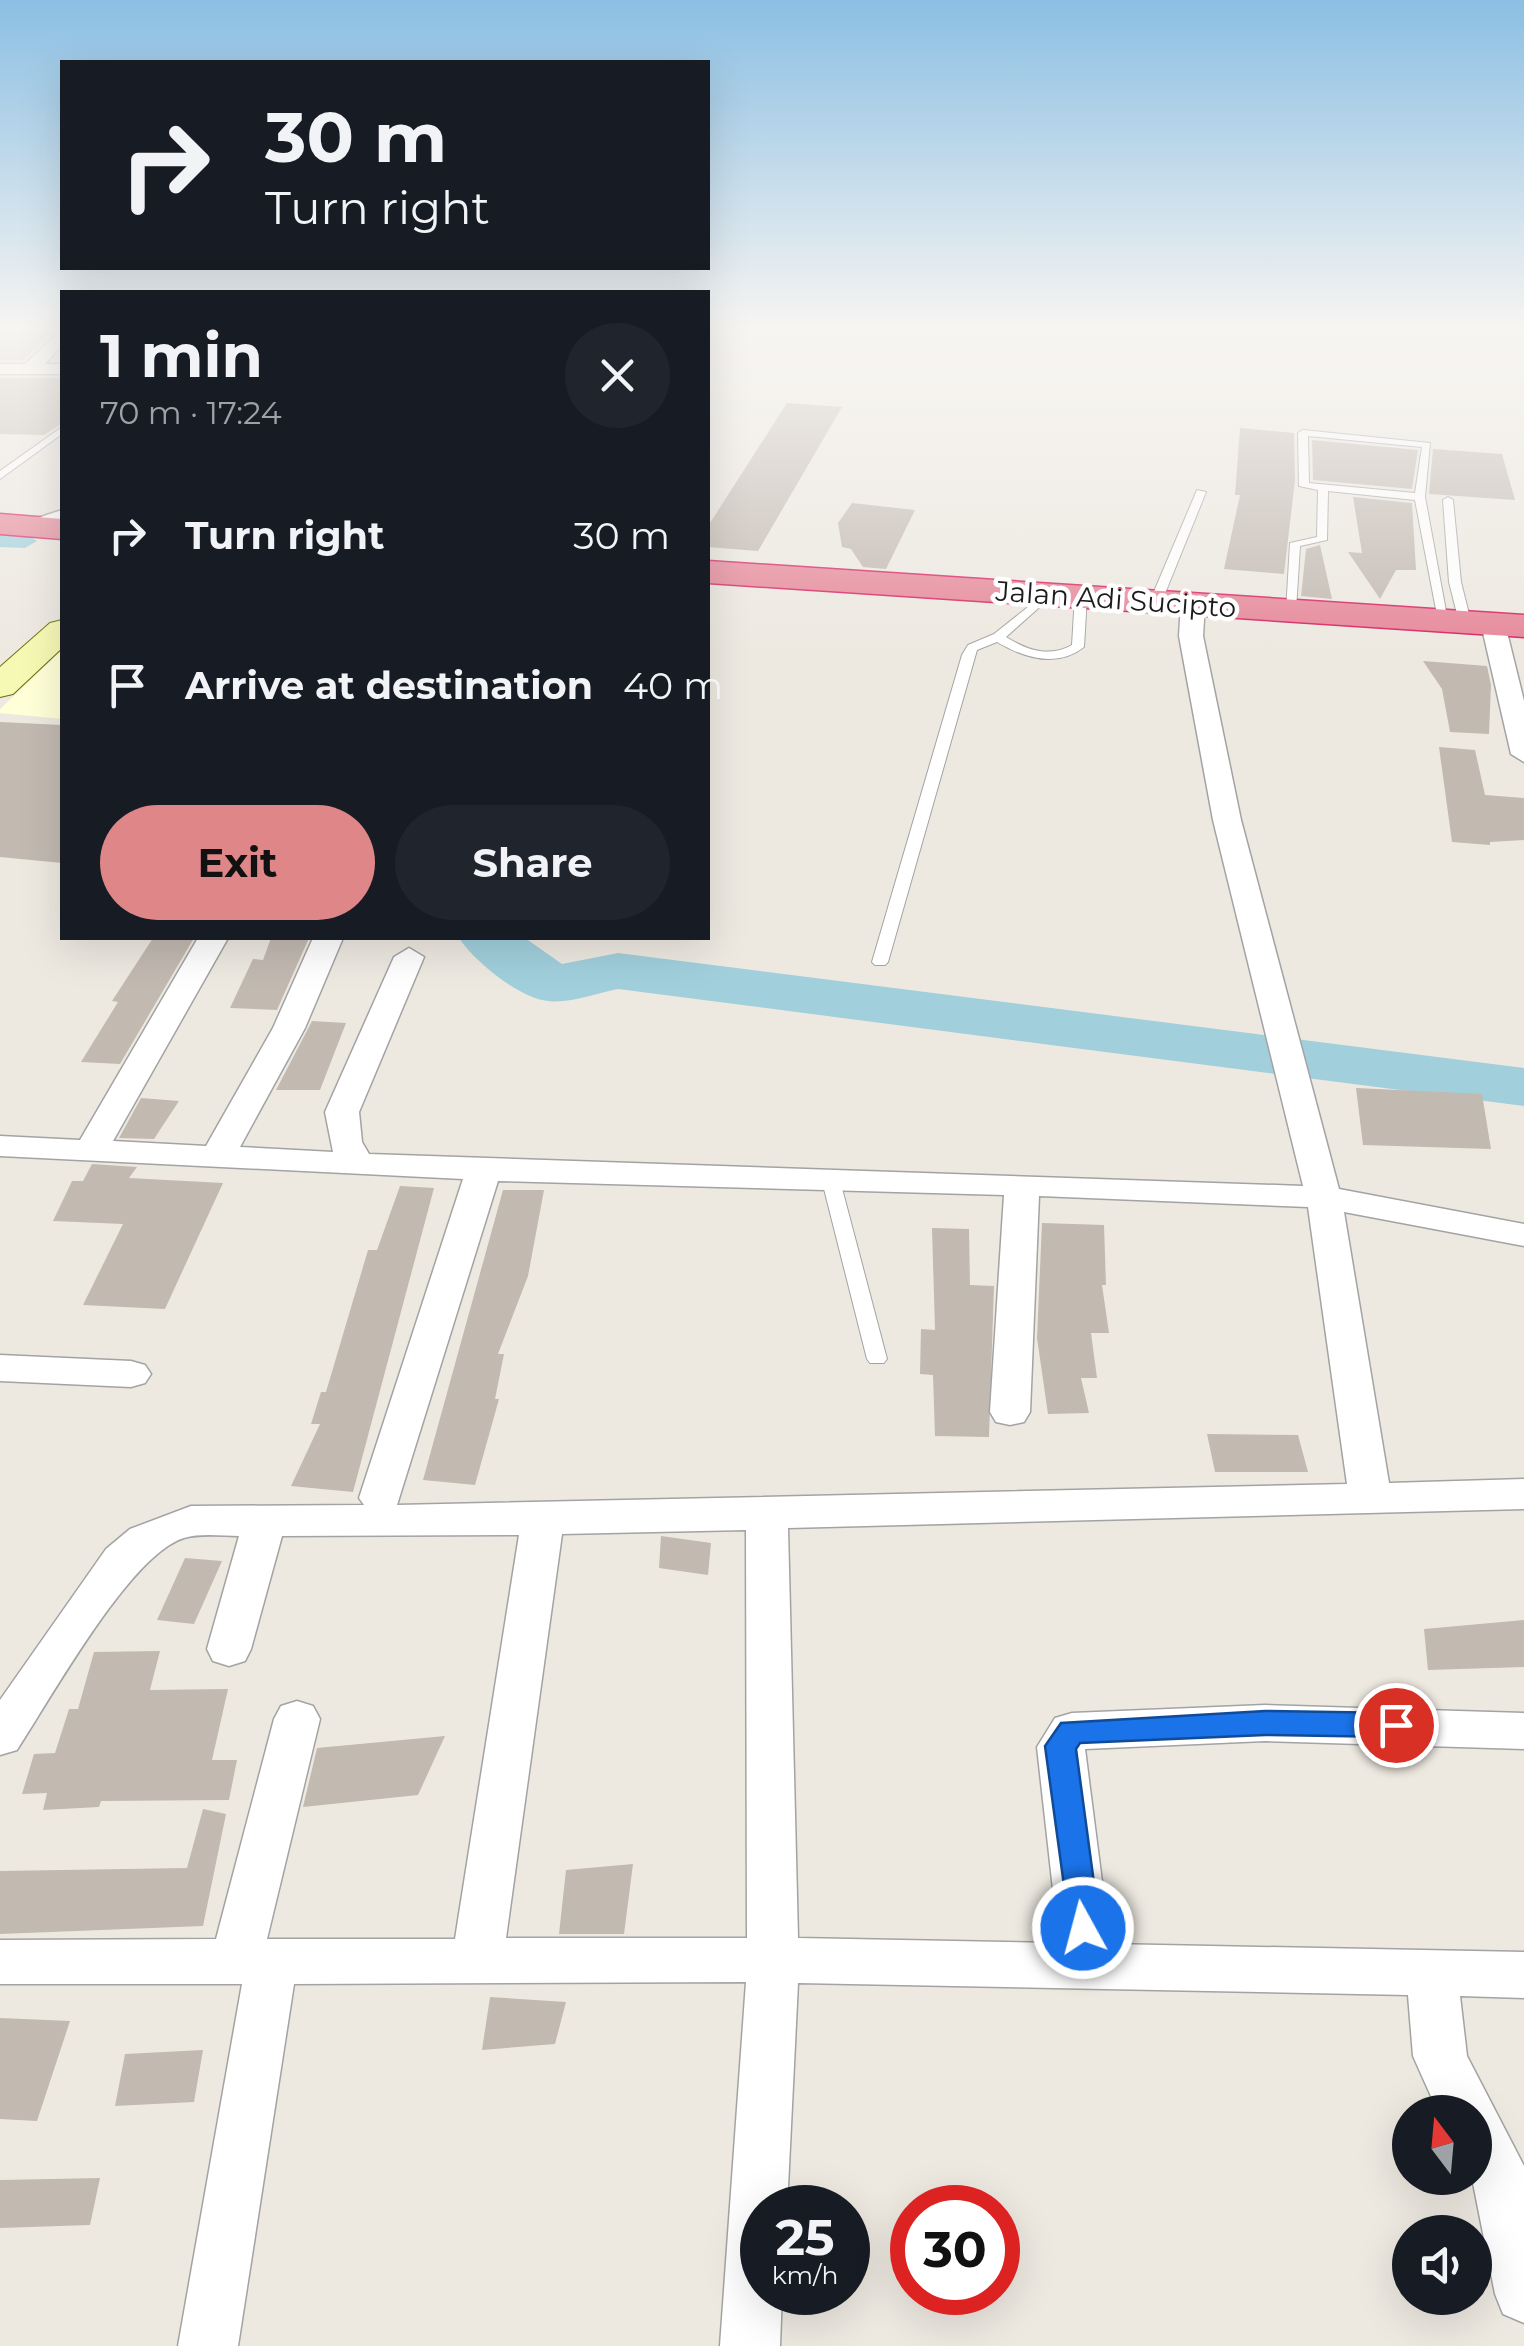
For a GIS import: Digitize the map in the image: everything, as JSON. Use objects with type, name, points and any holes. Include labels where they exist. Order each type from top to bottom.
[{"type":"highway","points":[[12,525],[60,529]]},
{"type":"highway","name":"Jalan Adi Sucipto","points":[[710,572],[1482,623]]},
{"type":"street","points":[[12,525],[60,516]]},
{"type":"street","points":[[1193,604],[1191,636],[1227,820],[1285,1059],[1324,1197],[1370,1497]]},
{"type":"street","points":[[1482,623],[1524,754]]},
{"type":"street","points":[[0,686],[60,632]]},
{"type":"street","points":[[91,1150],[212,940]]},
{"type":"street","points":[[218,1156],[289,1028],[327,940]]},
{"type":"street","points":[[356,1163],[345,1142],[342,1112],[409,956]]},
{"type":"street","points":[[0,1146],[484,1170],[830,1177],[1324,1197],[1524,1235]]},
{"type":"street","points":[[380,1498],[484,1170]]},
{"type":"street","points":[[1010,1412],[1022,1185]]},
{"type":"street","points":[[0,1368],[131,1374]]},
{"type":"street","points":[[0,1737],[122,1560],[142,1538],[191,1521],[543,1520],[1524,1494]]},
{"type":"street","points":[[750,2346],[773,1960],[766,1514]]},
{"type":"street","points":[[477,1962],[543,1520]]},
{"type":"street","points":[[229,1649],[264,1523]]},
{"type":"street","points":[[208,2346],[254,1962],[297,1720]]},
{"type":"street","points":[[1087,1964],[1061,1746],[1072,1732],[1265,1723],[1524,1731]]},
{"type":"street","points":[[0,1962],[773,1960],[1524,1975]]},
{"type":"street","points":[[1432,1972],[1440,2056],[1458,2095]]},
{"type":"street","points":[[1492,2160],[1499,2173],[1524,2294]]},
{"type":"lane","points":[[0,476],[52,437]]},
{"type":"lane","points":[[1303,437],[1301,483],[1324,491],[1420,497]]},
{"type":"lane","points":[[1357,437],[1424,443],[1420,497],[1482,623]]},
{"type":"lane","points":[[1290,610],[1296,543],[1321,541],[1324,491]]},
{"type":"lane","points":[[1156,601],[1202,492]]},
{"type":"lane","points":[[1448,500],[1455,582],[1482,623]]},
{"type":"lane","points":[[880,962],[972,648],[998,637],[1064,595],[1078,647],[1070,653],[1030,655],[998,637]]},
{"type":"lane","points":[[830,1177],[877,1359]]},
{"type":"shaded area","points":[[60,652],[60,719],[0,713]]},
{"type":"building","points":[[765,437],[824,437],[758,551],[710,547],[710,523]]},
{"type":"building","points":[[1239,437],[1294,437],[1295,480],[1284,574],[1224,569],[1240,495],[1235,495]]},
{"type":"building","points":[[1312,440],[1418,450],[1412,489],[1313,480]]},
{"type":"building","points":[[1433,449],[1502,454],[1515,500],[1429,494]]},
{"type":"building","points":[[1353,497],[1412,503],[1416,570],[1396,570],[1380,599],[1348,552],[1362,553]]},
{"type":"building","points":[[852,503],[915,510],[886,569],[863,567],[851,549],[842,547],[838,523]]},
{"type":"building","points":[[1320,545],[1332,599],[1301,596],[1306,549]]},
{"type":"building","points":[[1423,661],[1487,666],[1491,685],[1489,734],[1450,732],[1442,689]]},
{"type":"building","points":[[0,722],[60,725],[60,863],[0,857]]},
{"type":"building","points":[[1439,747],[1475,750],[1485,795],[1524,798],[1524,840],[1490,845],[1452,842]]},
{"type":"building","points":[[152,940],[193,940],[120,1064],[81,1062],[118,1002],[112,1001]]},
{"type":"building","points":[[270,940],[308,940],[277,1010],[230,1008],[253,959],[263,960]]},
{"type":"building","points":[[312,1021],[346,1023],[320,1090],[276,1090]]},
{"type":"building","points":[[1356,1088],[1482,1094],[1491,1149],[1363,1145]]},
{"type":"building","points":[[141,1098],[179,1101],[154,1139],[119,1138]]},
{"type":"building","points":[[92,1164],[137,1167],[129,1178],[223,1183],[165,1309],[83,1305],[123,1224],[53,1221],[72,1181],[83,1181]]},
{"type":"building","points":[[400,1186],[434,1188],[353,1492],[291,1486],[320,1424],[311,1424],[321,1392],[326,1392],[368,1250],[377,1250]]},
{"type":"building","points":[[503,1190],[544,1190],[528,1276],[498,1354],[504,1354],[495,1399],[499,1399],[475,1485],[423,1480]]},
{"type":"building","points":[[1042,1223],[1104,1225],[1106,1285],[1102,1285],[1109,1333],[1091,1333],[1097,1378],[1081,1378],[1089,1413],[1048,1414],[1037,1338]]},
{"type":"building","points":[[932,1228],[969,1229],[970,1285],[994,1286],[989,1437],[935,1436],[933,1375],[920,1374],[921,1329],[935,1330]]},
{"type":"building","points":[[1207,1434],[1298,1435],[1308,1472],[1215,1472]]},
{"type":"building","points":[[661,1536],[711,1543],[708,1575],[659,1568]]},
{"type":"building","points":[[185,1558],[222,1561],[194,1624],[157,1620]]},
{"type":"building","points":[[1524,1620],[1524,1667],[1428,1670],[1424,1629]]},
{"type":"building","points":[[160,1651],[150,1690],[228,1689],[212,1760],[237,1760],[229,1800],[101,1801],[99,1807],[43,1810],[47,1793],[22,1794],[34,1754],[55,1753],[69,1709],[78,1709],[94,1652]]},
{"type":"building","points":[[445,1736],[418,1795],[303,1807],[317,1748]]},
{"type":"building","points":[[203,1809],[226,1814],[203,1926],[0,1934],[0,1871],[187,1868]]},
{"type":"building","points":[[633,1864],[624,1934],[559,1934],[566,1870]]},
{"type":"building","points":[[490,1997],[566,2002],[555,2044],[482,2050]]},
{"type":"building","points":[[0,2018],[70,2021],[37,2121],[0,2119]]},
{"type":"building","points":[[203,2050],[194,2102],[115,2106],[125,2054]]},
{"type":"building","points":[[100,2178],[90,2225],[0,2228],[0,2180]]},
{"type":"waterway","points":[[0,540],[25,541]]},
{"type":"waterway","points":[[491,940],[551,984],[618,971],[1524,1087]]},
{"type":"route","points":[[1083,1928],[1061,1746],[1063,1738],[1072,1732],[1265,1723],[1396,1725]]}]
